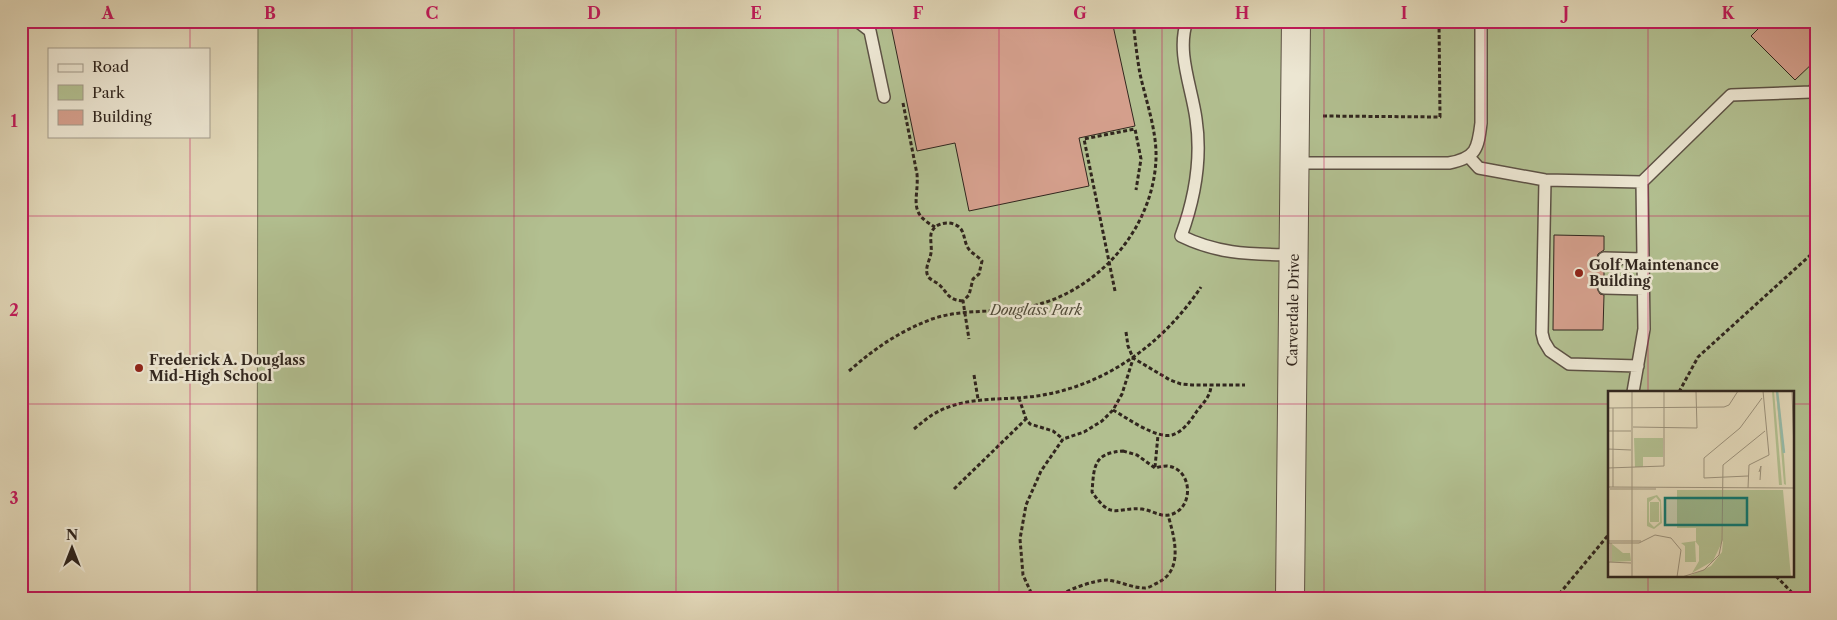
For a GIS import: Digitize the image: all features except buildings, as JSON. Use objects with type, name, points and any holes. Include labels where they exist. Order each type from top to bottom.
[{"type":"street","name":"Carverdale Drive","points":[[1290,599],[1296,21]]},
{"type":"lane","points":[[858,21],[870,31],[884,97]]},
{"type":"lane","points":[[1187,21],[1183,37],[1184,51],[1196,119],[1198,161],[1193,199],[1181,236],[1225,252],[1293,255]]},
{"type":"lane","points":[[1295,163],[1449,163],[1469,157],[1475,149],[1479,138],[1481,123],[1481,21]]},
{"type":"lane","points":[[1469,157],[1479,168],[1545,180],[1642,182],[1731,95],[1811,92],[1816,88]]},
{"type":"lane","points":[[1545,180],[1542,333],[1544,341],[1550,351],[1569,364],[1638,366]]},
{"type":"lane","points":[[1633,391],[1644,328],[1642,182]]},
{"type":"lane","points":[[1604,258],[1643,259]]},
{"type":"lane","points":[[1604,288],[1644,289]]},
{"type":"path","points":[[849,371],[871,351],[900,332],[934,319],[966,312],[999,311],[1040,305],[1074,290],[1117,256],[1143,212],[1152,184],[1156,160],[1155,141],[1140,71],[1133,21]]},
{"type":"path","points":[[1323,116],[1440,117],[1439,21]]},
{"type":"path","points":[[901,94],[917,174],[918,183],[915,202],[923,220],[935,226],[944,223],[954,224],[962,229],[969,249],[982,261],[979,274],[973,279],[970,295],[963,301],[955,301],[948,296],[928,276],[927,270],[931,253],[932,233],[935,226]]},
{"type":"path","points":[[1115,290],[1084,139],[1135,129],[1141,159],[1136,190]]},
{"type":"path","points":[[1680,391],[1698,357],[1816,250]]},
{"type":"path","points":[[914,429],[933,414],[949,407],[978,400],[1019,398],[1062,390],[1112,371],[1158,339],[1187,309],[1201,287]]},
{"type":"path","points":[[963,301],[969,339]]},
{"type":"path","points":[[1126,332],[1128,346],[1133,358],[1181,384],[1246,385]]},
{"type":"path","points":[[1034,599],[1022,575],[1020,538],[1026,505],[1041,471],[1063,439],[1084,432],[1102,421],[1113,410],[1122,394],[1133,358]]},
{"type":"path","points":[[974,375],[978,400]]},
{"type":"path","points":[[1113,410],[1158,435],[1171,435],[1190,421],[1211,392],[1211,385]]},
{"type":"path","points":[[1019,398],[1026,419],[1030,424],[1053,430],[1063,439]]},
{"type":"path","points":[[954,489],[1026,419]]},
{"type":"path","points":[[1155,468],[1158,435]]},
{"type":"path","points":[[1123,451],[1137,455],[1155,468],[1166,466],[1176,468],[1187,482],[1188,496],[1180,510],[1168,515],[1143,509],[1116,511],[1107,509],[1092,492],[1094,468],[1098,461],[1109,452],[1123,451]]},
{"type":"path","points":[[1056,599],[1072,589],[1105,580],[1146,588],[1162,581],[1174,566],[1174,534],[1168,515]]},
{"type":"path","points":[[1555,599],[1608,535]]},
{"type":"path","points":[[1778,578],[1798,599]]},
{"type":"path","points":[[983,593],[992,599]]},
{"type":"green space","name":"Douglass Park","points":[[258,21],[1816,21],[1816,599],[257,599]]},
{"type":"place","name":"Golf Maintenance Building","points":[[1579,273]]},
{"type":"place","name":"Frederick A. Douglass Mid-High School","points":[[139,368]]}]
